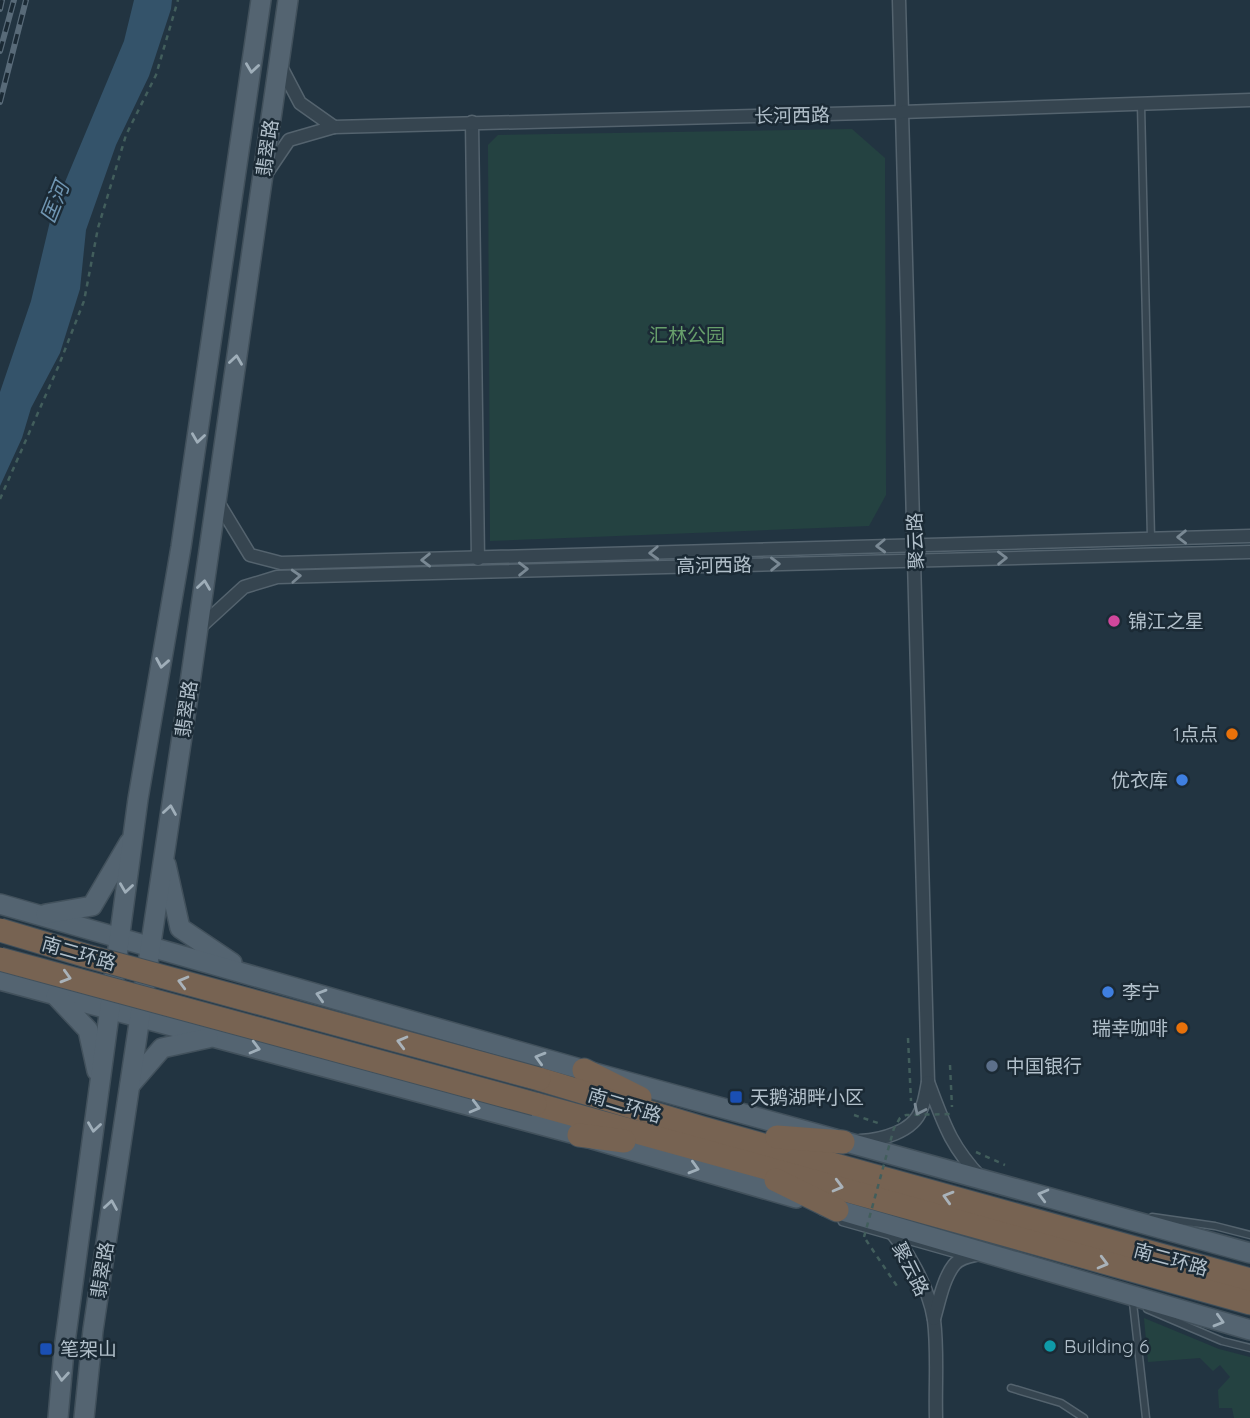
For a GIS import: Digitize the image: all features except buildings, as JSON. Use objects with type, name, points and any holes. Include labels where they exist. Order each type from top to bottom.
[{"type":"highway","name":"南二环路","points":[[0,930],[539,1079],[702,1128],[720,1147],[1250,1303]]},
{"type":"highway","name":"南二环路","points":[[0,958],[535,1104],[1002,1213],[1250,1280]]},
{"type":"highway","points":[[584,1070],[702,1128]]},
{"type":"highway","points":[[579,1135],[720,1147],[843,1142]]},
{"type":"highway","points":[[720,1147],[837,1210]]},
{"type":"main road","name":"翡翠路","points":[[58,1418],[64,1350],[133,836],[181,547],[261,0]]},
{"type":"main road","name":"翡翠路","points":[[84,1418],[93,1330],[288,0]]},
{"type":"main road","points":[[39,915],[92,906],[133,836]]},
{"type":"main road","points":[[164,853],[180,929],[247,974]]},
{"type":"main road","points":[[0,904],[584,1070],[1250,1253]]},
{"type":"main road","points":[[0,980],[579,1135],[882,1223],[977,1257],[1250,1330]]},
{"type":"main road","points":[[55,995],[88,1030],[100,1085]]},
{"type":"main road","points":[[129,1086],[162,1048],[213,1037]]},
{"type":"street","name":"聚云路","points":[[899,0],[928,1082]]},
{"type":"street","points":[[279,62],[300,103],[334,127]]},
{"type":"street","name":"长河西路","points":[[262,180],[289,140],[334,127],[1250,100]]},
{"type":"street","points":[[472,122],[478,559]]},
{"type":"street","name":"高河西路","points":[[216,499],[250,555],[281,563],[1250,536]]},
{"type":"street","name":"高河西路","points":[[197,631],[244,587],[277,577],[346,573],[1250,552]]},
{"type":"street","points":[[843,1142],[876,1140],[909,1126],[921,1112],[928,1082]]},
{"type":"street","points":[[928,1082],[947,1133],[963,1159],[981,1179]]},
{"type":"street","name":"聚云路","points":[[882,1223],[897,1238],[921,1282],[934,1319]]},
{"type":"street","name":"聚云路","points":[[936,1418],[934,1319],[942,1292],[955,1264],[977,1257]]},
{"type":"lane","points":[[1141,105],[1151,538]]},
{"type":"lane","points":[[1091,1208],[1216,1226],[1250,1235]]},
{"type":"lane","points":[[837,1210],[842,1223],[977,1257]]},
{"type":"lane","points":[[1043,1278],[1133,1303],[1222,1340],[1250,1348]]},
{"type":"lane","points":[[1133,1303],[1146,1418]]},
{"type":"lane","points":[[1012,1388],[1061,1403],[1084,1418]]},
{"type":"path","points":[[0,499],[59,365],[83,301],[97,228],[122,149],[156,75],[178,0]]},
{"type":"path","points":[[908,1038],[911,1102]]},
{"type":"path","points":[[950,1065],[950,1096],[957,1122]]},
{"type":"path","points":[[899,1289],[864,1237],[894,1128],[905,1115],[953,1114]]},
{"type":"path","points":[[854,1115],[880,1124]]},
{"type":"path","points":[[970,1147],[1005,1166]]},
{"type":"green space","name":"汇林公园","points":[[852,129],[885,158],[886,495],[869,526],[490,541],[488,145],[498,135]]},
{"type":"green space","points":[[1144,1318],[1219,1349],[1250,1357],[1250,1418],[1234,1418],[1232,1408],[1219,1408],[1218,1390],[1230,1377],[1220,1365],[1213,1371],[1200,1358],[1148,1362]]},
{"type":"water","points":[[134,0],[172,0],[171,9],[149,76],[116,145],[86,230],[80,289],[60,353],[31,408],[22,438],[0,486],[0,392],[31,301],[52,213],[124,41]]},
{"type":"railway","points":[[0,9],[2,0]]},
{"type":"railway","points":[[0,51],[14,0]]},
{"type":"railway","points":[[0,102],[26,0]]},
{"type":"place","name":"锦江之星","points":[[1114,621]]},
{"type":"place","name":"1点点","points":[[1232,734]]},
{"type":"place","name":"优衣库","points":[[1182,780]]},
{"type":"place","name":"李宁","points":[[1108,992]]},
{"type":"place","name":"瑞幸咖啡","points":[[1182,1028]]},
{"type":"place","name":"中国银行","points":[[992,1066]]},
{"type":"place","name":"天鹅湖畔小区","points":[[736,1097]]},
{"type":"place","name":"Building 6","points":[[1050,1346]]},
{"type":"place","name":"笔架山","points":[[46,1349]]},
{"type":"water label","name":"匡河","points":[[54,202]]}]
